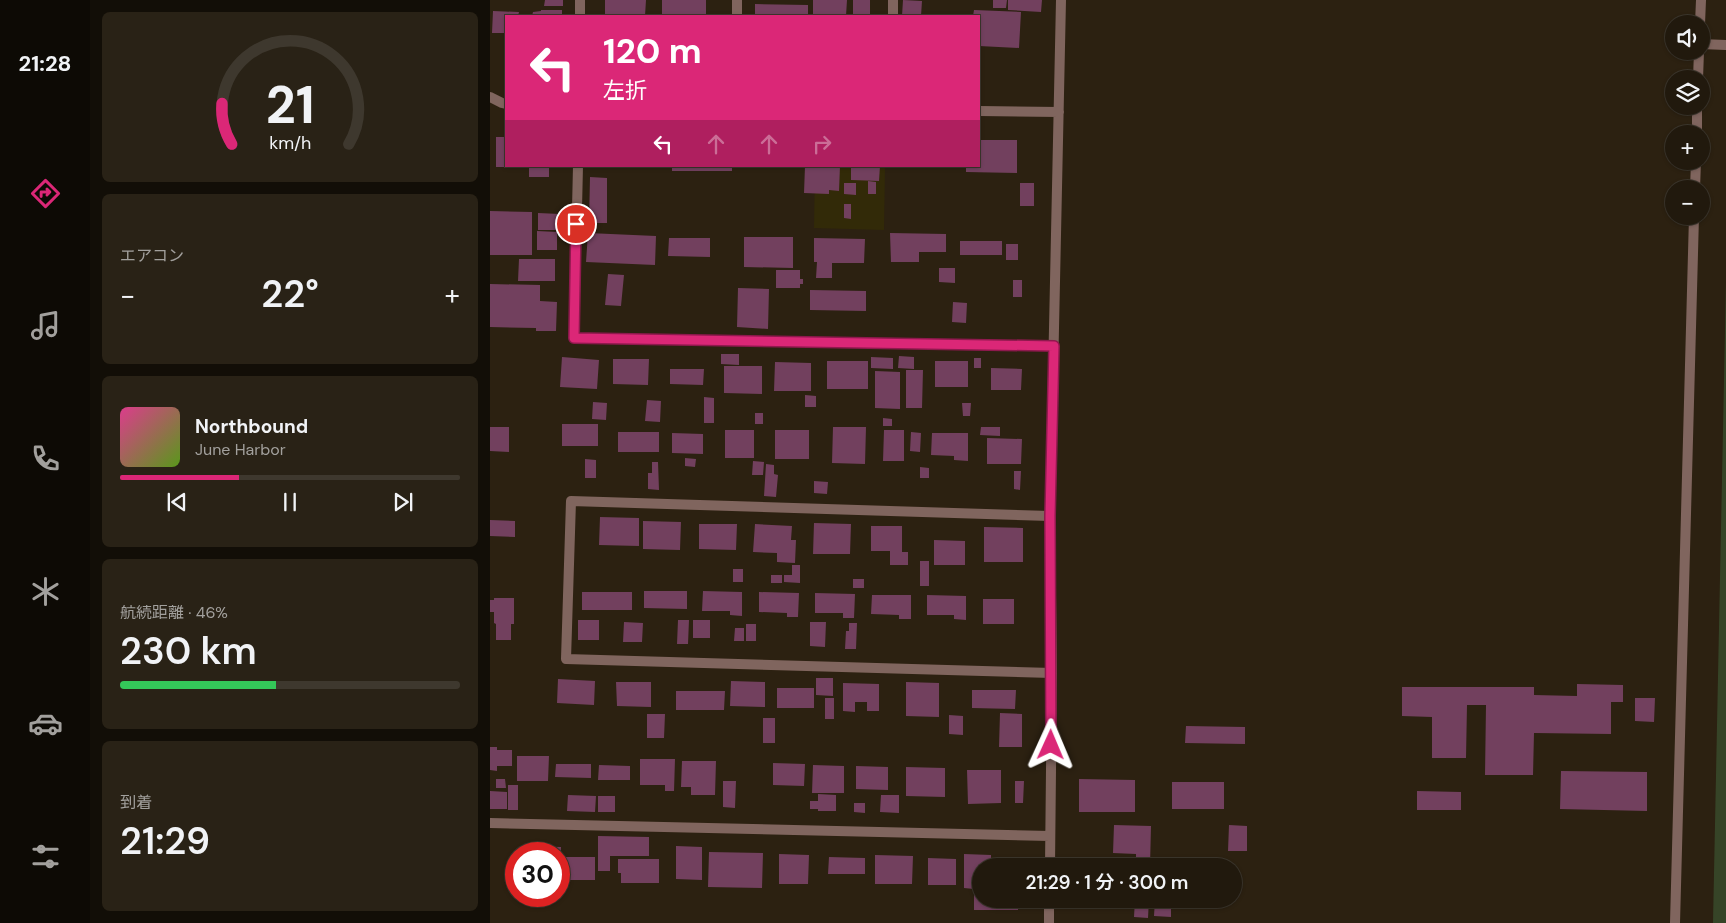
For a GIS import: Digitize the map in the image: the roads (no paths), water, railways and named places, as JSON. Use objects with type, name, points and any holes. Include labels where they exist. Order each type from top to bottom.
[{"type":"street","points":[[580,0],[580,15]]},
{"type":"street","points":[[736,15],[737,0]]},
{"type":"street","points":[[893,0],[893,15]]},
{"type":"street","points":[[1050,858],[1052,673],[1050,516],[1061,0]]},
{"type":"street","points":[[1700,15],[1701,0]]},
{"type":"street","points":[[1710,44],[1726,45]]},
{"type":"street","points":[[490,96],[505,104]]},
{"type":"street","points":[[980,111],[1059,112]]},
{"type":"street","points":[[578,167],[574,338],[1054,346]]},
{"type":"street","points":[[1675,923],[1694,225]]},
{"type":"street","points":[[1050,516],[571,500],[566,659],[1052,673]]},
{"type":"street","points":[[490,823],[1050,836]]},
{"type":"street","points":[[1049,908],[1049,923]]}]
